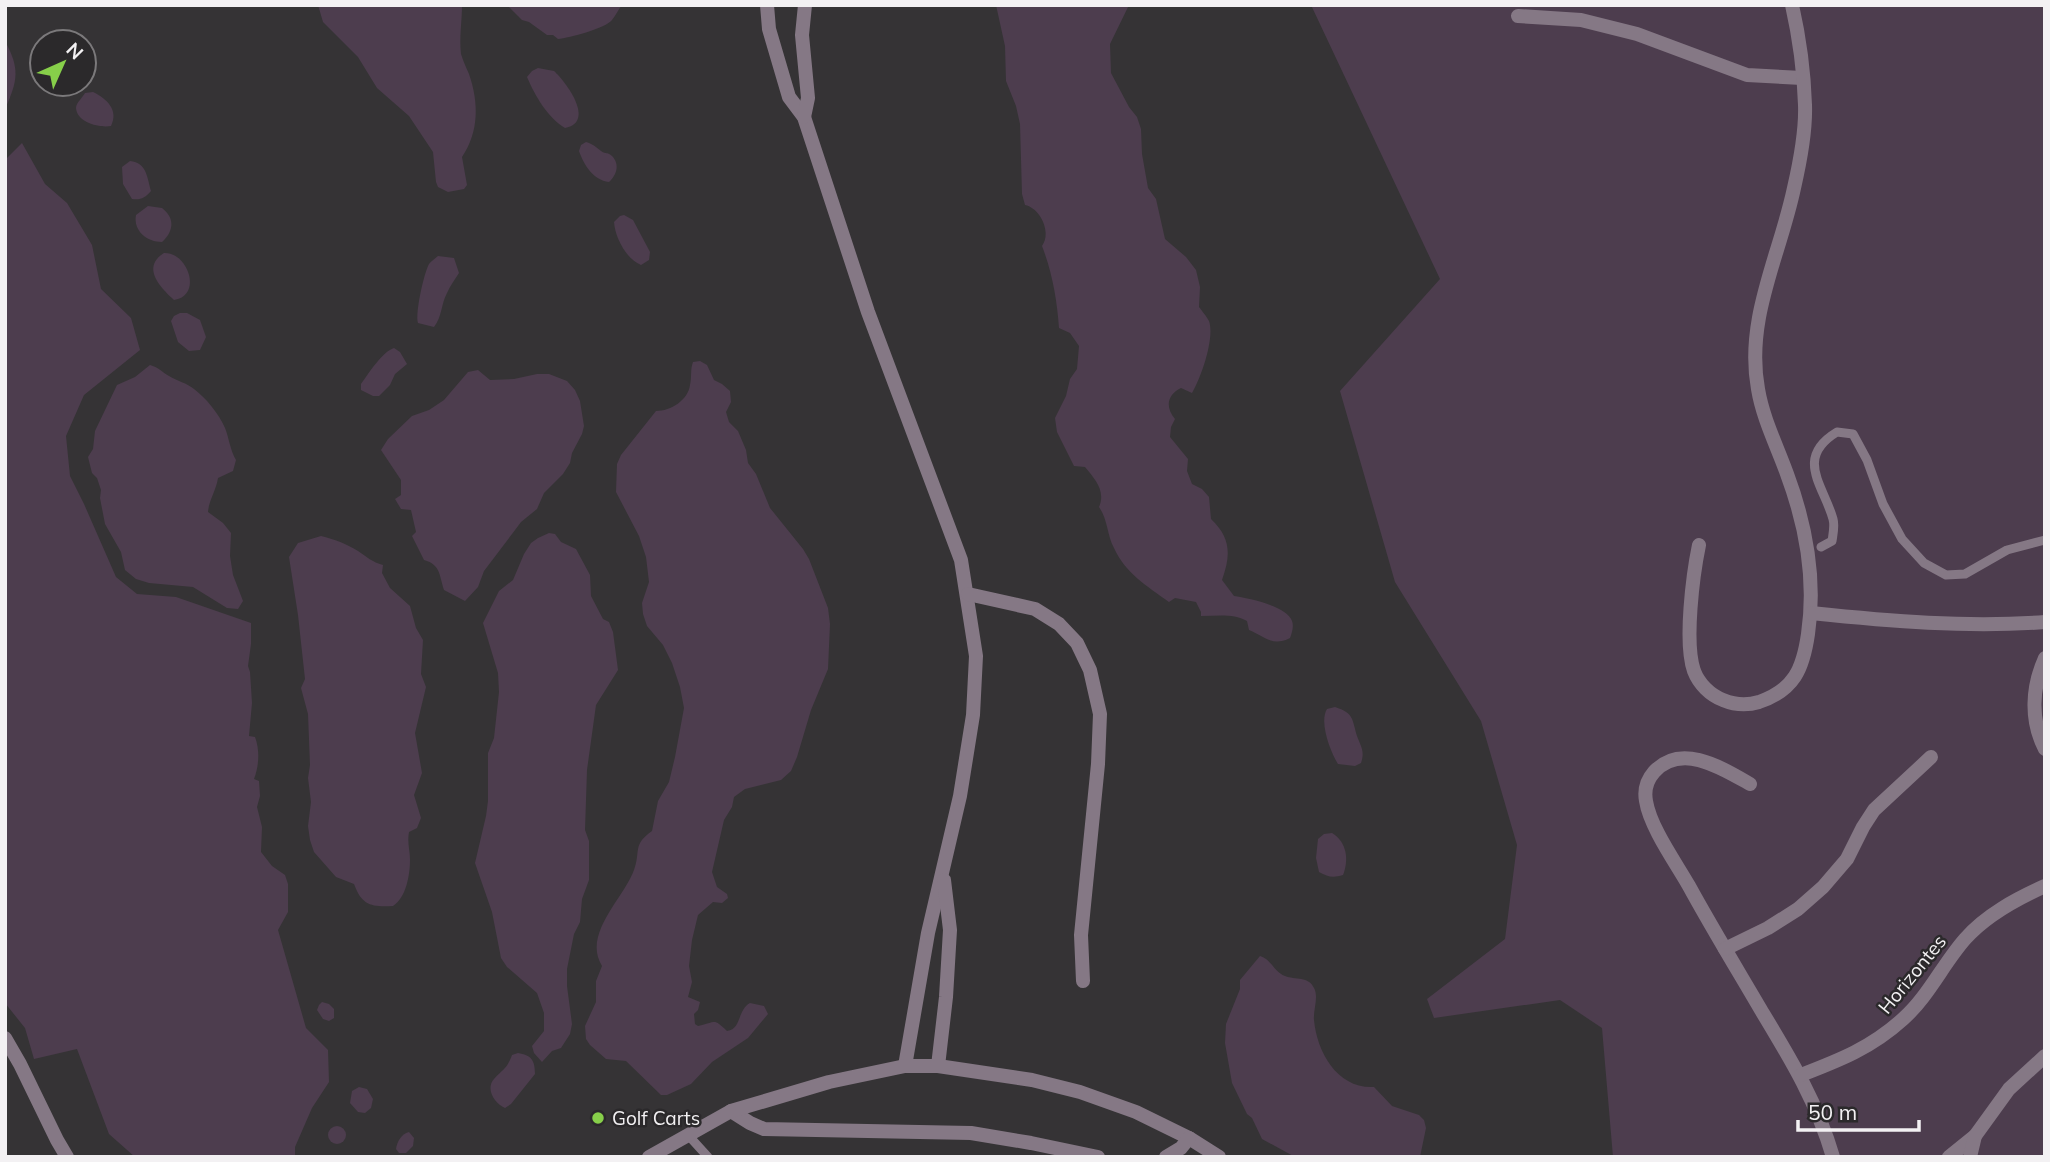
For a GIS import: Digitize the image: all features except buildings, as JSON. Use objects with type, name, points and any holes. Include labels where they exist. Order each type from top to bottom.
[{"type":"street","points":[[767,5],[769,29],[789,97],[804,117],[868,312],[961,560],[968,594],[976,656],[973,715],[960,796],[928,933],[905,1066]]},
{"type":"street","points":[[804,117],[808,98],[802,35],[805,5]]},
{"type":"street","points":[[1699,545],[1691,597],[1693,670],[1707,690],[1729,703],[1753,704],[1769,698],[1784,689],[1800,670],[1811,613],[1809,554],[1801,517],[1758,389],[1755,346],[1767,279],[1794,191],[1801,150],[1805,106],[1798,33],[1792,5]]},
{"type":"street","points":[[1518,16],[1581,20],[1637,34],[1747,75],[1802,78]]},
{"type":"street","points":[[968,594],[1035,608],[1059,624],[1077,643],[1090,670],[1100,714],[1098,764],[1081,935],[1083,981]]},
{"type":"street","points":[[1811,613],[1882,620],[2016,624],[2045,622]]},
{"type":"street","points":[[2045,657],[2034,694],[2039,738],[2045,749]]},
{"type":"street","points":[[1749,784],[1728,771],[1698,760],[1677,757],[1659,767],[1647,780],[1645,800],[1656,827],[1725,949],[1801,1075],[1833,1157]]},
{"type":"street","points":[[1725,949],[1769,928],[1798,909],[1823,887],[1847,859],[1874,810],[1931,757]]},
{"type":"street","points":[[938,1066],[950,930],[943,870]]},
{"type":"street","name":"Horizontes","points":[[1801,1075],[1877,1042],[1906,1017],[1966,937],[1998,911],[2045,886]]},
{"type":"street","points":[[5,1038],[67,1157]]},
{"type":"street","points":[[1949,1157],[1975,1136],[2009,1089],[2045,1056]]},
{"type":"street","points":[[657,1155],[731,1111],[829,1082],[905,1066],[938,1066],[1032,1080],[1080,1092],[1136,1112],[1189,1138],[1219,1157]]},
{"type":"street","points":[[731,1111],[764,1129],[971,1133],[1098,1157]]},
{"type":"street","points":[[1970,1157],[1975,1136]]},
{"type":"street","points":[[1166,1157],[1181,1148],[1189,1138]]},
{"type":"lane","points":[[1821,547],[1832,541],[1834,521],[1814,473],[1816,456],[1825,439],[1837,432],[1853,434],[1867,460],[1883,503],[1902,538],[1924,563],[1946,575],[1965,574],[2007,550],[2045,540]]},
{"type":"lane","points":[[688,1135],[706,1156]]},
{"type":"shaded area","points":[[318,5],[462,5],[461,54],[469,74],[476,106],[472,138],[462,157],[467,185],[464,189],[448,192],[438,187],[433,152],[409,116],[377,88],[358,57],[323,22]]},
{"type":"shaded area","points":[[507,5],[622,5],[612,20],[603,26],[558,39],[522,20]]},
{"type":"shaded area","points":[[996,5],[1129,5],[1110,44],[1111,73],[1137,117],[1141,129],[1148,188],[1156,199],[1165,239],[1186,257],[1196,270],[1200,287],[1199,307],[1209,321],[1210,328],[1206,358],[1192,393],[1181,388],[1170,398],[1169,406],[1175,419],[1170,437],[1188,459],[1187,471],[1192,484],[1202,489],[1209,497],[1211,519],[1226,540],[1228,555],[1222,580],[1234,596],[1266,604],[1289,616],[1293,625],[1292,632],[1290,638],[1284,641],[1269,640],[1249,630],[1247,621],[1236,617],[1201,616],[1196,602],[1175,598],[1169,602],[1138,579],[1119,557],[1112,543],[1099,507],[1101,496],[1098,485],[1085,467],[1074,466],[1057,432],[1055,418],[1066,396],[1070,379],[1077,369],[1079,346],[1070,333],[1059,328],[1054,286],[1042,246],[1045,228],[1040,216],[1025,205],[1022,194],[1020,124],[1006,81],[1005,46]]},
{"type":"shaded area","points":[[1311,5],[2045,5],[2045,1157],[1613,1157],[1602,1028],[1560,1000],[1434,1018],[1427,999],[1505,939],[1517,845],[1481,721],[1395,582],[1340,391],[1440,279]]},
{"type":"shaded area","points":[[5,41],[16,75],[5,109]]},
{"type":"shaded area","points":[[538,68],[554,71],[571,92],[578,110],[578,118],[574,124],[565,128],[559,124],[538,99],[527,77]]},
{"type":"shaded area","points":[[98,95],[113,110],[111,126],[85,121],[77,113],[76,106],[82,98],[98,98]]},
{"type":"shaded area","points":[[586,142],[610,155],[616,162],[617,169],[609,182],[594,175],[584,161],[579,151],[581,145]]},
{"type":"shaded area","points":[[22,143],[45,184],[67,203],[92,245],[101,289],[131,318],[140,350],[84,395],[66,436],[70,476],[116,577],[137,594],[176,597],[251,623],[248,666],[252,703],[249,736],[255,737],[258,747],[254,779],[259,781],[260,796],[257,807],[262,827],[261,852],[272,866],[285,875],[288,884],[288,912],[278,930],[306,1028],[328,1050],[329,1082],[312,1108],[295,1147],[295,1157],[135,1157],[109,1134],[77,1049],[34,1059],[25,1028],[5,1003],[5,160]]},
{"type":"shaded area","points":[[130,161],[143,168],[151,191],[140,199],[132,199],[123,184],[122,167]]},
{"type":"shaded area","points":[[148,206],[162,208],[171,220],[171,229],[162,242],[146,238],[137,226],[136,215]]},
{"type":"shaded area","points":[[624,215],[633,220],[650,252],[649,260],[641,265],[626,253],[617,234],[614,222]]},
{"type":"shaded area","points":[[164,253],[180,259],[189,275],[188,291],[183,297],[174,300],[159,284],[153,272],[157,259]]},
{"type":"shaded area","points":[[438,256],[454,258],[459,273],[445,297],[434,327],[418,323],[418,311],[427,269]]},
{"type":"shaded area","points":[[180,313],[187,313],[200,320],[206,337],[200,350],[189,351],[178,342],[171,321]]},
{"type":"shaded area","points":[[394,348],[400,352],[407,364],[395,374],[390,385],[379,396],[361,390],[361,384],[376,363]]},
{"type":"shaded area","points":[[700,361],[707,365],[714,380],[730,391],[731,402],[726,412],[729,422],[738,431],[748,463],[756,474],[770,508],[809,559],[828,608],[828,669],[791,771],[781,780],[745,789],[734,797],[732,807],[724,820],[712,872],[717,887],[727,894],[728,898],[722,903],[713,902],[698,915],[692,940],[689,966],[692,982],[688,997],[700,1002],[694,1014],[695,1024],[698,1026],[714,1022],[727,1031],[732,1030],[750,1003],[764,1006],[768,1014],[748,1038],[712,1062],[691,1084],[661,1095],[626,1061],[606,1059],[590,1045],[586,1039],[585,1026],[596,1002],[596,981],[602,966],[597,954],[597,941],[607,916],[634,870],[639,844],[652,831],[658,801],[669,782],[684,708],[672,663],[663,645],[647,626],[643,614],[642,603],[649,582],[646,557],[639,536],[616,492],[617,464],[621,455],[656,411],[673,407],[682,400],[689,390],[693,362]]},
{"type":"shaded area","points":[[150,365],[199,393],[216,412],[225,428],[236,460],[233,471],[218,478],[208,512],[231,533],[233,575],[243,601],[238,609],[227,608],[193,587],[149,583],[136,579],[125,570],[121,552],[105,524],[101,490],[92,473],[88,457],[93,449],[95,431],[117,385],[135,377]]},
{"type":"shaded area","points":[[478,370],[490,380],[549,374],[567,381],[580,401],[584,426],[563,474],[544,493],[537,509],[521,522],[484,571],[478,587],[465,601],[444,590],[434,565],[424,560],[412,536],[416,532],[411,510],[401,509],[395,499],[401,495],[401,480],[381,450],[388,439],[412,416],[429,410],[444,400],[468,372]]},
{"type":"shaded area","points":[[549,533],[555,534],[561,542],[576,549],[590,575],[591,596],[613,632],[618,670],[596,705],[587,770],[585,830],[589,841],[589,880],[582,899],[580,922],[574,934],[567,969],[572,1024],[570,1034],[561,1048],[552,1051],[542,1062],[532,1046],[544,1031],[544,1013],[537,993],[507,967],[501,958],[492,912],[475,863],[486,816],[488,753],[494,738],[499,692],[498,673],[483,623],[499,591],[513,580],[531,543]]},
{"type":"shaded area","points":[[321,536],[345,544],[383,565],[382,573],[390,588],[410,606],[416,628],[423,640],[421,674],[426,687],[415,733],[422,773],[414,795],[421,818],[417,828],[409,832],[408,879],[401,898],[393,906],[379,906],[364,901],[354,884],[336,877],[314,852],[310,840],[308,714],[301,688],[305,679],[289,557],[298,543]]},
{"type":"shaded area","points":[[1335,707],[1349,714],[1353,721],[1363,752],[1361,763],[1355,766],[1338,764],[1329,744],[1324,721],[1327,709]]},
{"type":"shaded area","points":[[1332,833],[1344,846],[1346,863],[1343,875],[1328,876],[1319,872],[1316,858],[1318,839],[1324,834]]},
{"type":"shaded area","points":[[1260,956],[1281,974],[1312,984],[1316,995],[1314,1020],[1320,1045],[1332,1067],[1340,1075],[1361,1086],[1374,1087],[1392,1106],[1419,1115],[1424,1120],[1426,1128],[1420,1157],[1295,1157],[1262,1139],[1232,1083],[1225,1043],[1226,1024],[1240,989],[1240,980]]},
{"type":"shaded area","points":[[322,1002],[334,1009],[334,1018],[329,1021],[323,1019],[317,1010]]},
{"type":"shaded area","points":[[518,1053],[531,1059],[535,1074],[505,1108],[492,1096],[491,1083],[512,1055]]},
{"type":"shaded area","points":[[359,1087],[367,1089],[373,1099],[371,1108],[365,1113],[358,1112],[350,1103],[352,1091]]},
{"type":"shaded area","points":[[333,1126],[341,1126],[346,1135],[344,1142],[333,1144],[328,1139],[328,1131]]},
{"type":"shaded area","points":[[409,1132],[414,1138],[413,1146],[406,1153],[399,1153],[396,1149],[398,1141]]},
{"type":"place","name":"Golf Carts","points":[[598,1118]]}]
